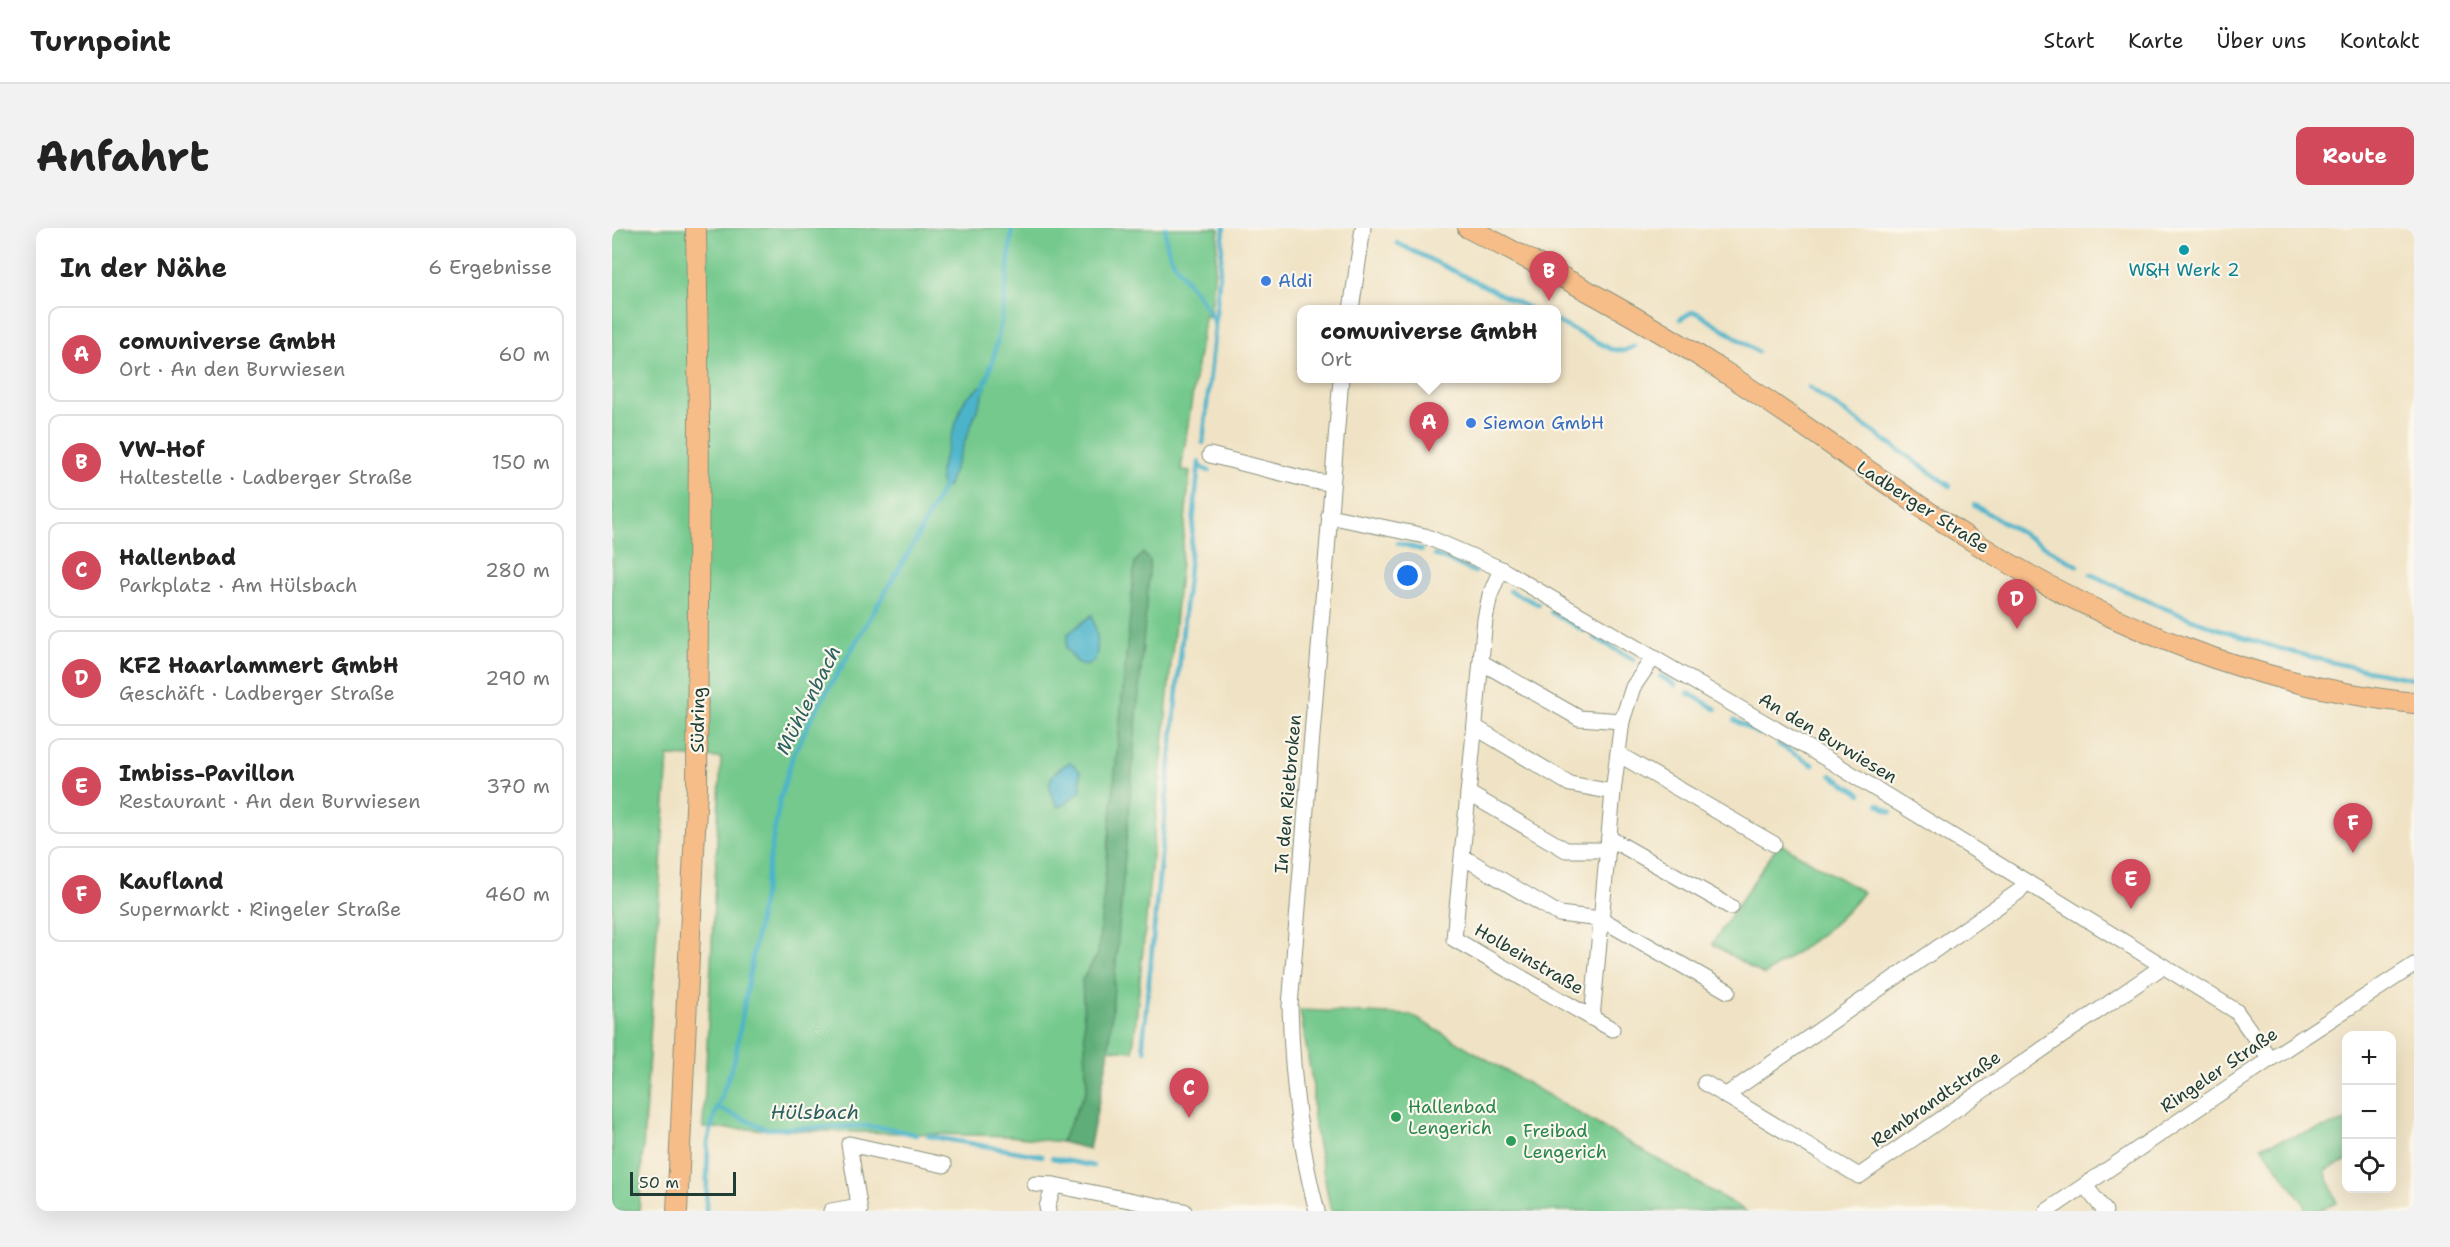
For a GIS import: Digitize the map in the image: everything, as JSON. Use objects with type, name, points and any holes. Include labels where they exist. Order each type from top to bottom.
[{"type":"main road","name":"Südring","points":[[677,1211],[697,787],[699,488],[696,228]]},
{"type":"main road","name":"Ladberger Straße","points":[[1468,228],[1650,326],[1726,373],[1981,546],[2093,607],[2151,634],[2245,667],[2313,686],[2374,699],[2414,703]]},
{"type":"street","points":[[1352,305],[1363,228]]},
{"type":"street","name":"In den Rietbroken","points":[[1317,1211],[1297,1105],[1290,1006],[1341,383]]},
{"type":"street","points":[[1210,455],[1313,481],[1332,483]]},
{"type":"street","name":"An den Burwiesen","points":[[1329,516],[1425,536],[1501,569],[1852,774],[2236,1011],[2270,1059]]},
{"type":"street","name":"Holbeinstraße","points":[[1501,569],[1490,595],[1481,662],[1454,939],[1612,1029]]},
{"type":"street","name":"Holbeinstraße","points":[[1592,1018],[1613,792],[1622,721],[1633,687],[1653,658]]},
{"type":"street","points":[[1481,662],[1579,718],[1622,721]]},
{"type":"street","points":[[1475,727],[1570,784],[1613,792]]},
{"type":"street","points":[[1618,754],[1774,844]]},
{"type":"street","points":[[1468,794],[1566,850],[1608,844],[1731,907]]},
{"type":"street","points":[[1463,857],[1559,914],[1601,919],[1728,991]]},
{"type":"street","points":[[1725,1096],[2018,892],[2026,882]]},
{"type":"street","name":"Ringeler Straße","points":[[2047,1211],[2270,1059],[2414,965]]},
{"type":"street","name":"Rembrandtstraße","points":[[1705,1083],[1859,1176],[2163,966]]},
{"type":"street","points":[[831,1211],[859,1209],[849,1144],[944,1166]]},
{"type":"street","points":[[1035,1184],[1053,1185],[1184,1211]]},
{"type":"street","points":[[1048,1211],[1053,1185]]},
{"type":"street","points":[[2085,1186],[2104,1211]]},
{"type":"green space","points":[[612,228],[1219,228],[1210,318],[1205,314],[1181,470],[1190,471],[1133,1051],[1108,1049],[1128,810],[1086,1073],[1087,1089],[1061,1142],[1008,1136],[703,1128],[721,758],[668,756],[639,1211],[612,1211]]},
{"type":"green space","points":[[1143,553],[1150,561],[1108,1057],[1089,1149],[1061,1142],[1087,1089],[1082,980],[1098,954],[1135,562]]},
{"type":"green space","points":[[1779,843],[1863,892],[1841,917],[1764,975],[1712,944]]},
{"type":"green space","points":[[1300,1010],[1411,1015],[1746,1211],[1331,1211],[1313,1120],[1313,1087]]},
{"type":"green space","points":[[2342,1122],[2342,1163],[2325,1170],[2337,1203],[2317,1211],[2306,1211],[2303,1202],[2261,1146]]},
{"type":"water","points":[[981,386],[986,387],[947,487],[941,485],[940,470],[962,405],[966,398]]},
{"type":"water","points":[[1092,615],[1097,649],[1094,662],[1085,665],[1077,662],[1066,648],[1068,634]]},
{"type":"water","points":[[1070,762],[1080,771],[1081,790],[1064,805],[1058,807],[1051,792],[1050,781],[1056,771]]},
{"type":"waterway","name":"Mühlenbach","points":[[982,392],[999,332],[1012,228]]},
{"type":"waterway","points":[[1166,228],[1170,255],[1210,313],[1215,326],[1203,443]]},
{"type":"waterway","points":[[1215,323],[1224,228]]},
{"type":"waterway","points":[[1397,243],[1523,305]]},
{"type":"waterway","points":[[1680,319],[1692,312],[1698,313],[1758,352]]},
{"type":"waterway","points":[[1561,324],[1611,349],[1624,351],[1635,346]]},
{"type":"waterway","points":[[1809,387],[1950,486]]},
{"type":"waterway","points":[[1145,1051],[1143,1043],[1199,462]]},
{"type":"waterway","points":[[1199,464],[1209,471]]},
{"type":"waterway","name":"Mühlenbach","points":[[706,1211],[708,1142],[714,1117],[735,1058],[780,799],[793,755],[813,715],[917,538],[946,481]]},
{"type":"waterway","points":[[1974,505],[2078,566]]},
{"type":"waterway","points":[[1398,543],[1422,550]]},
{"type":"waterway","points":[[1435,555],[1475,572]]},
{"type":"waterway","points":[[2091,574],[2168,610],[2248,639],[2330,662],[2414,679]]},
{"type":"waterway","points":[[1510,591],[1538,604]]},
{"type":"waterway","points":[[1551,612],[1584,631]]},
{"type":"waterway","points":[[1594,637],[1634,660]]},
{"type":"waterway","points":[[1660,676],[1675,685]]},
{"type":"waterway","points":[[1688,693],[1716,709]]},
{"type":"waterway","points":[[1734,720],[1759,734]]},
{"type":"waterway","points":[[1778,744],[1813,765]]},
{"type":"waterway","points":[[1831,775],[1861,794]]},
{"type":"waterway","points":[[1878,804],[1891,812]]},
{"type":"waterway","name":"Hülsbach","points":[[718,1108],[767,1129],[862,1126],[888,1128],[916,1135]]},
{"type":"waterway","name":"Hülsbach","points":[[928,1136],[1042,1156]]},
{"type":"waterway","name":"Hülsbach","points":[[1052,1158],[1093,1166]]},
{"type":"place","name":"W&H Werk 2","points":[[2184,250]]},
{"type":"place","name":"Aldi","points":[[1266,281]]},
{"type":"place","name":"VW-Hof","points":[[1549,301]]},
{"type":"place","name":"Siemon GmbH","points":[[1471,423]]},
{"type":"place","name":"comuniverse GmbH","points":[[1429,452]]},
{"type":"place","name":"KFZ Haarlammert GmbH","points":[[2017,629]]},
{"type":"place","name":"Kaufland","points":[[2353,853]]},
{"type":"place","name":"Imbiss-Pavillon","points":[[2131,909]]},
{"type":"place","name":"Hallenbad Lengerich","points":[[1396,1117]]},
{"type":"place","name":"Hallenbad","points":[[1189,1118]]},
{"type":"place","name":"Freibad Lengerich","points":[[1511,1141]]}]
